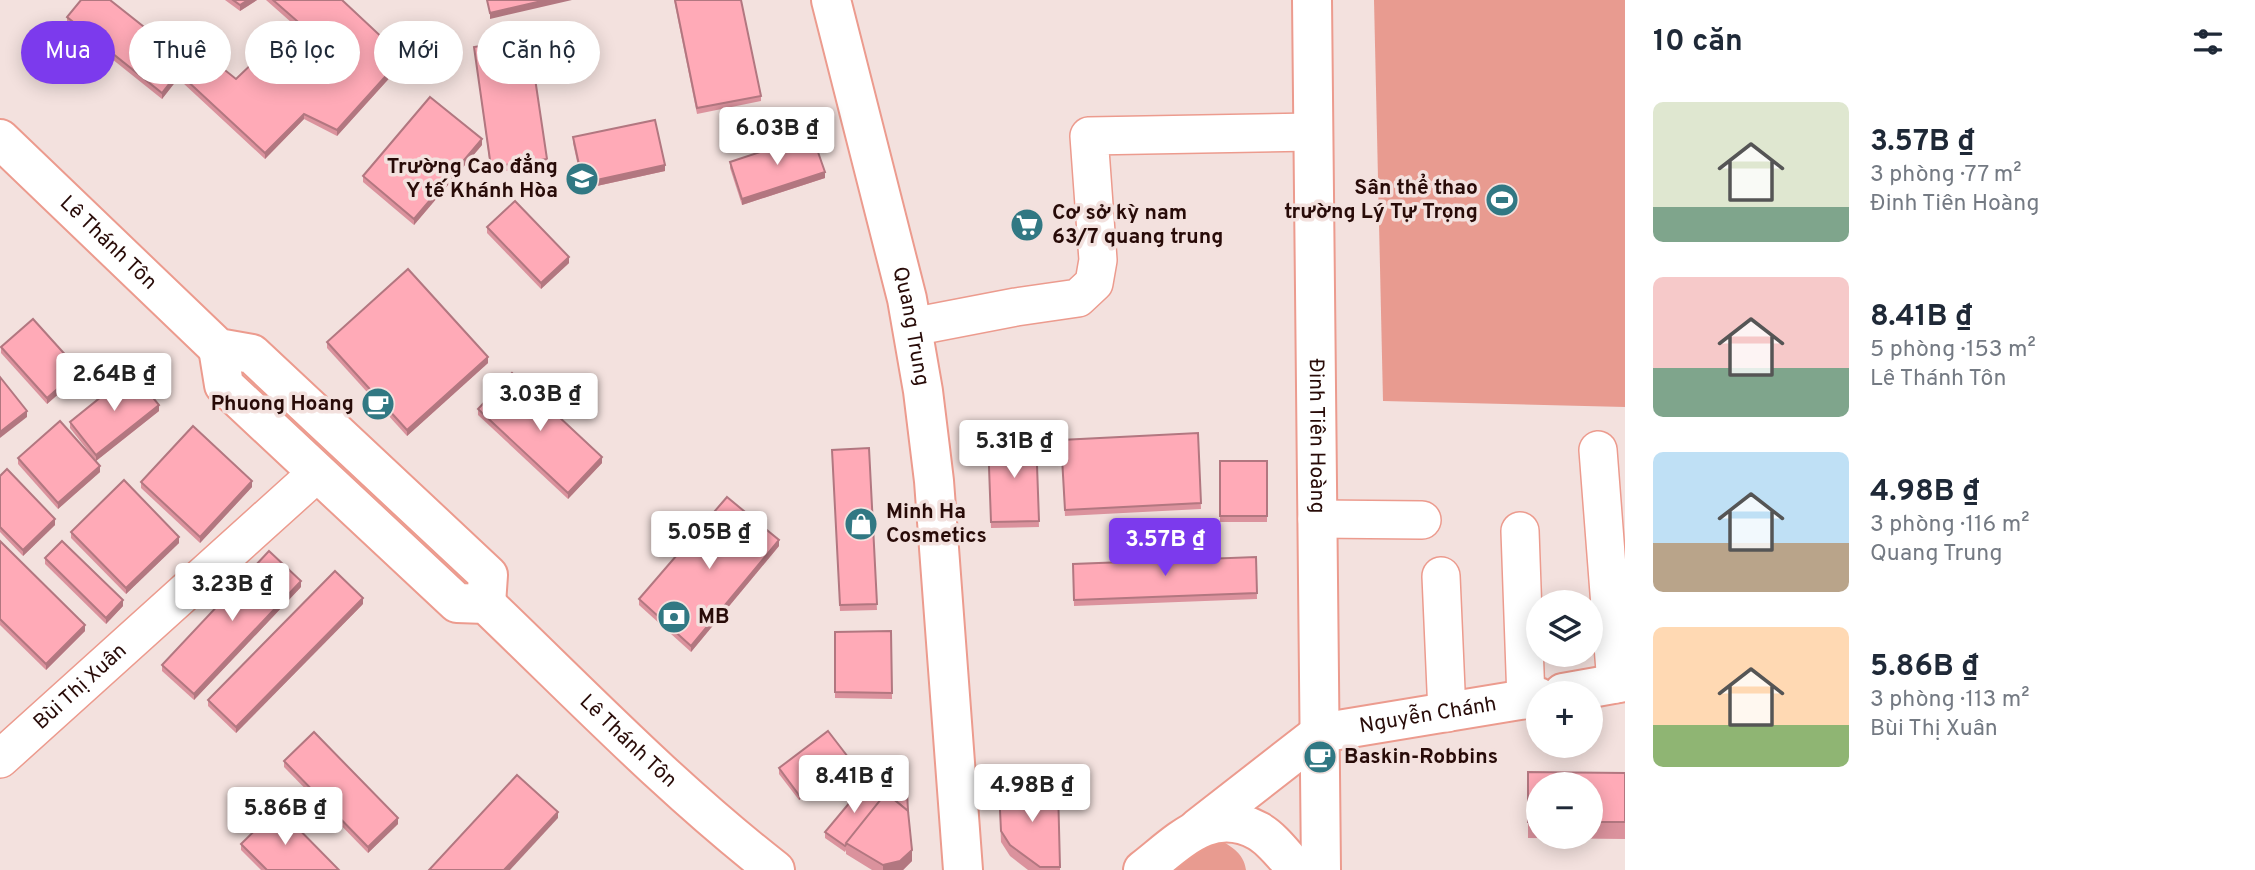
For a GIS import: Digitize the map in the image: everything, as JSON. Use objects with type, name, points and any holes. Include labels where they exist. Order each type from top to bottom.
[{"type":"street","name":"Quang Trung","points":[[831,0],[907,299],[923,391],[934,481],[963,870]]},
{"type":"street","name":"Đinh Tiên Hoàng","points":[[1312,0],[1321,870]]},
{"type":"street","points":[[912,327],[1078,298],[1094,283],[1098,260],[1089,136],[1313,132]]},
{"type":"street","name":"Lê Thánh Tôn","points":[[0,139],[218,348]]},
{"type":"street","points":[[218,348],[252,354],[348,443],[488,575],[486,604],[457,603],[224,385],[218,348]]},
{"type":"street","points":[[317,473],[348,443]]},
{"type":"street","points":[[1598,450],[1620,683]]},
{"type":"street","name":"Bùi Thị Xuân","points":[[0,759],[317,473]]},
{"type":"street","points":[[1317,519],[1422,520]]},
{"type":"street","points":[[1520,531],[1531,681]]},
{"type":"street","points":[[1441,576],[1447,713]]},
{"type":"street","name":"Lê Thánh Tôn","points":[[486,604],[673,782],[775,870]]},
{"type":"street","name":"Nguyễn Chánh","points":[[1320,733],[1526,700]]},
{"type":"street","points":[[1143,870],[1320,733]]},
{"type":"street","points":[[1198,828],[1217,822],[1239,823],[1259,831],[1296,870]]},
{"type":"shaded area","name":"Sân thể thao trường Lý Tự Trọng","points":[[1374,0],[1625,0],[1625,407],[1383,401]]},
{"type":"shaded area","points":[[1214,837],[1239,854],[1246,870],[1160,870]]},
{"type":"building","points":[[81,0],[110,0],[137,21],[129,21],[129,67],[115,55],[115,21],[72,21],[67,17]]},
{"type":"building","points":[[233,0],[248,0],[240,5]]},
{"type":"building","points":[[273,0],[342,0],[374,30],[374,84],[379,84],[337,130],[304,114],[265,153],[191,84],[231,84],[231,75],[236,79],[245,70],[245,84],[360,84],[360,21],[297,21]]},
{"type":"building","points":[[487,0],[546,0],[490,13]]},
{"type":"building","points":[[675,0],[741,0],[761,96],[697,108]]},
{"type":"building","points":[[474,47],[477,47],[477,68]]},
{"type":"building","points":[[151,84],[169,84],[162,93]]},
{"type":"building","points":[[479,84],[536,84],[547,159],[491,167]]},
{"type":"building","points":[[430,97],[482,139],[414,219],[363,176]]},
{"type":"building","points":[[655,120],[665,165],[583,183],[573,137]]},
{"type":"building","points":[[812,135],[825,172],[742,199],[730,162]]},
{"type":"building","points":[[515,201],[569,257],[541,283],[487,227]]},
{"type":"building","points":[[408,269],[488,357],[407,430],[327,342]]},
{"type":"building","points":[[33,319],[79,370],[47,398],[1,347]]},
{"type":"building","points":[[132,372],[159,405],[96,455],[70,422]]},
{"type":"building","points":[[512,373],[602,457],[568,493],[478,409]]},
{"type":"building","points":[[0,377],[27,411],[0,432]]},
{"type":"building","points":[[60,421],[100,466],[58,503],[18,458]]},
{"type":"building","points":[[193,426],[252,481],[200,537],[141,482]]},
{"type":"building","points":[[1198,433],[1201,503],[1065,510],[1061,440]]},
{"type":"building","points":[[1036,437],[1039,521],[991,522],[988,439]]},
{"type":"building","points":[[869,448],[877,604],[840,605],[832,450]]},
{"type":"building","points":[[1220,461],[1267,461],[1267,516],[1220,516]]},
{"type":"building","points":[[7,469],[55,519],[23,550],[0,527],[0,476]]},
{"type":"building","points":[[124,480],[179,537],[126,588],[71,532]]},
{"type":"building","points":[[727,497],[779,540],[691,646],[639,599]]},
{"type":"building","points":[[0,541],[85,625],[46,664],[0,619]]},
{"type":"building","points":[[62,541],[123,600],[106,618],[45,558]]},
{"type":"building","points":[[269,551],[301,581],[194,694],[162,665]]},
{"type":"building","points":[[1256,557],[1257,593],[1074,600],[1073,564]]},
{"type":"building","points":[[335,571],[363,598],[236,727],[208,700]]},
{"type":"building","points":[[891,631],[892,693],[835,692],[835,632]]},
{"type":"building","points":[[828,731],[848,757],[799,795],[779,768]]},
{"type":"building","points":[[314,732],[398,818],[368,847],[284,761]]},
{"type":"building","points":[[868,761],[907,792],[908,811],[859,776]]},
{"type":"building","points":[[1603,773],[1625,773],[1625,822],[1603,822]]},
{"type":"building","points":[[517,775],[558,812],[504,870],[429,870]]},
{"type":"building","points":[[866,783],[883,797],[845,846],[825,832]]},
{"type":"building","points":[[1058,788],[1060,867],[1040,867],[1010,845],[1001,831],[999,789]]},
{"type":"building","points":[[886,793],[908,811],[912,850],[900,861],[883,865],[846,843]]},
{"type":"building","points":[[278,808],[339,870],[267,870],[241,844]]},
{"type":"place","name":"Trường Cao đẳng Y tế Khánh Hòa","points":[[582,179]]},
{"type":"place","name":"Sân thể thao trường Lý Tự Trọng","points":[[1502,200]]},
{"type":"place","name":"Cơ sở kỳ nam 63/7 quang trung","points":[[1027,225]]},
{"type":"place","name":"Phuong Hoang","points":[[378,404]]},
{"type":"place","name":"Minh Ha Cosmetics","points":[[861,524]]},
{"type":"place","name":"MB","points":[[674,617]]},
{"type":"place","name":"Baskin-Robbins","points":[[1320,757]]}]
